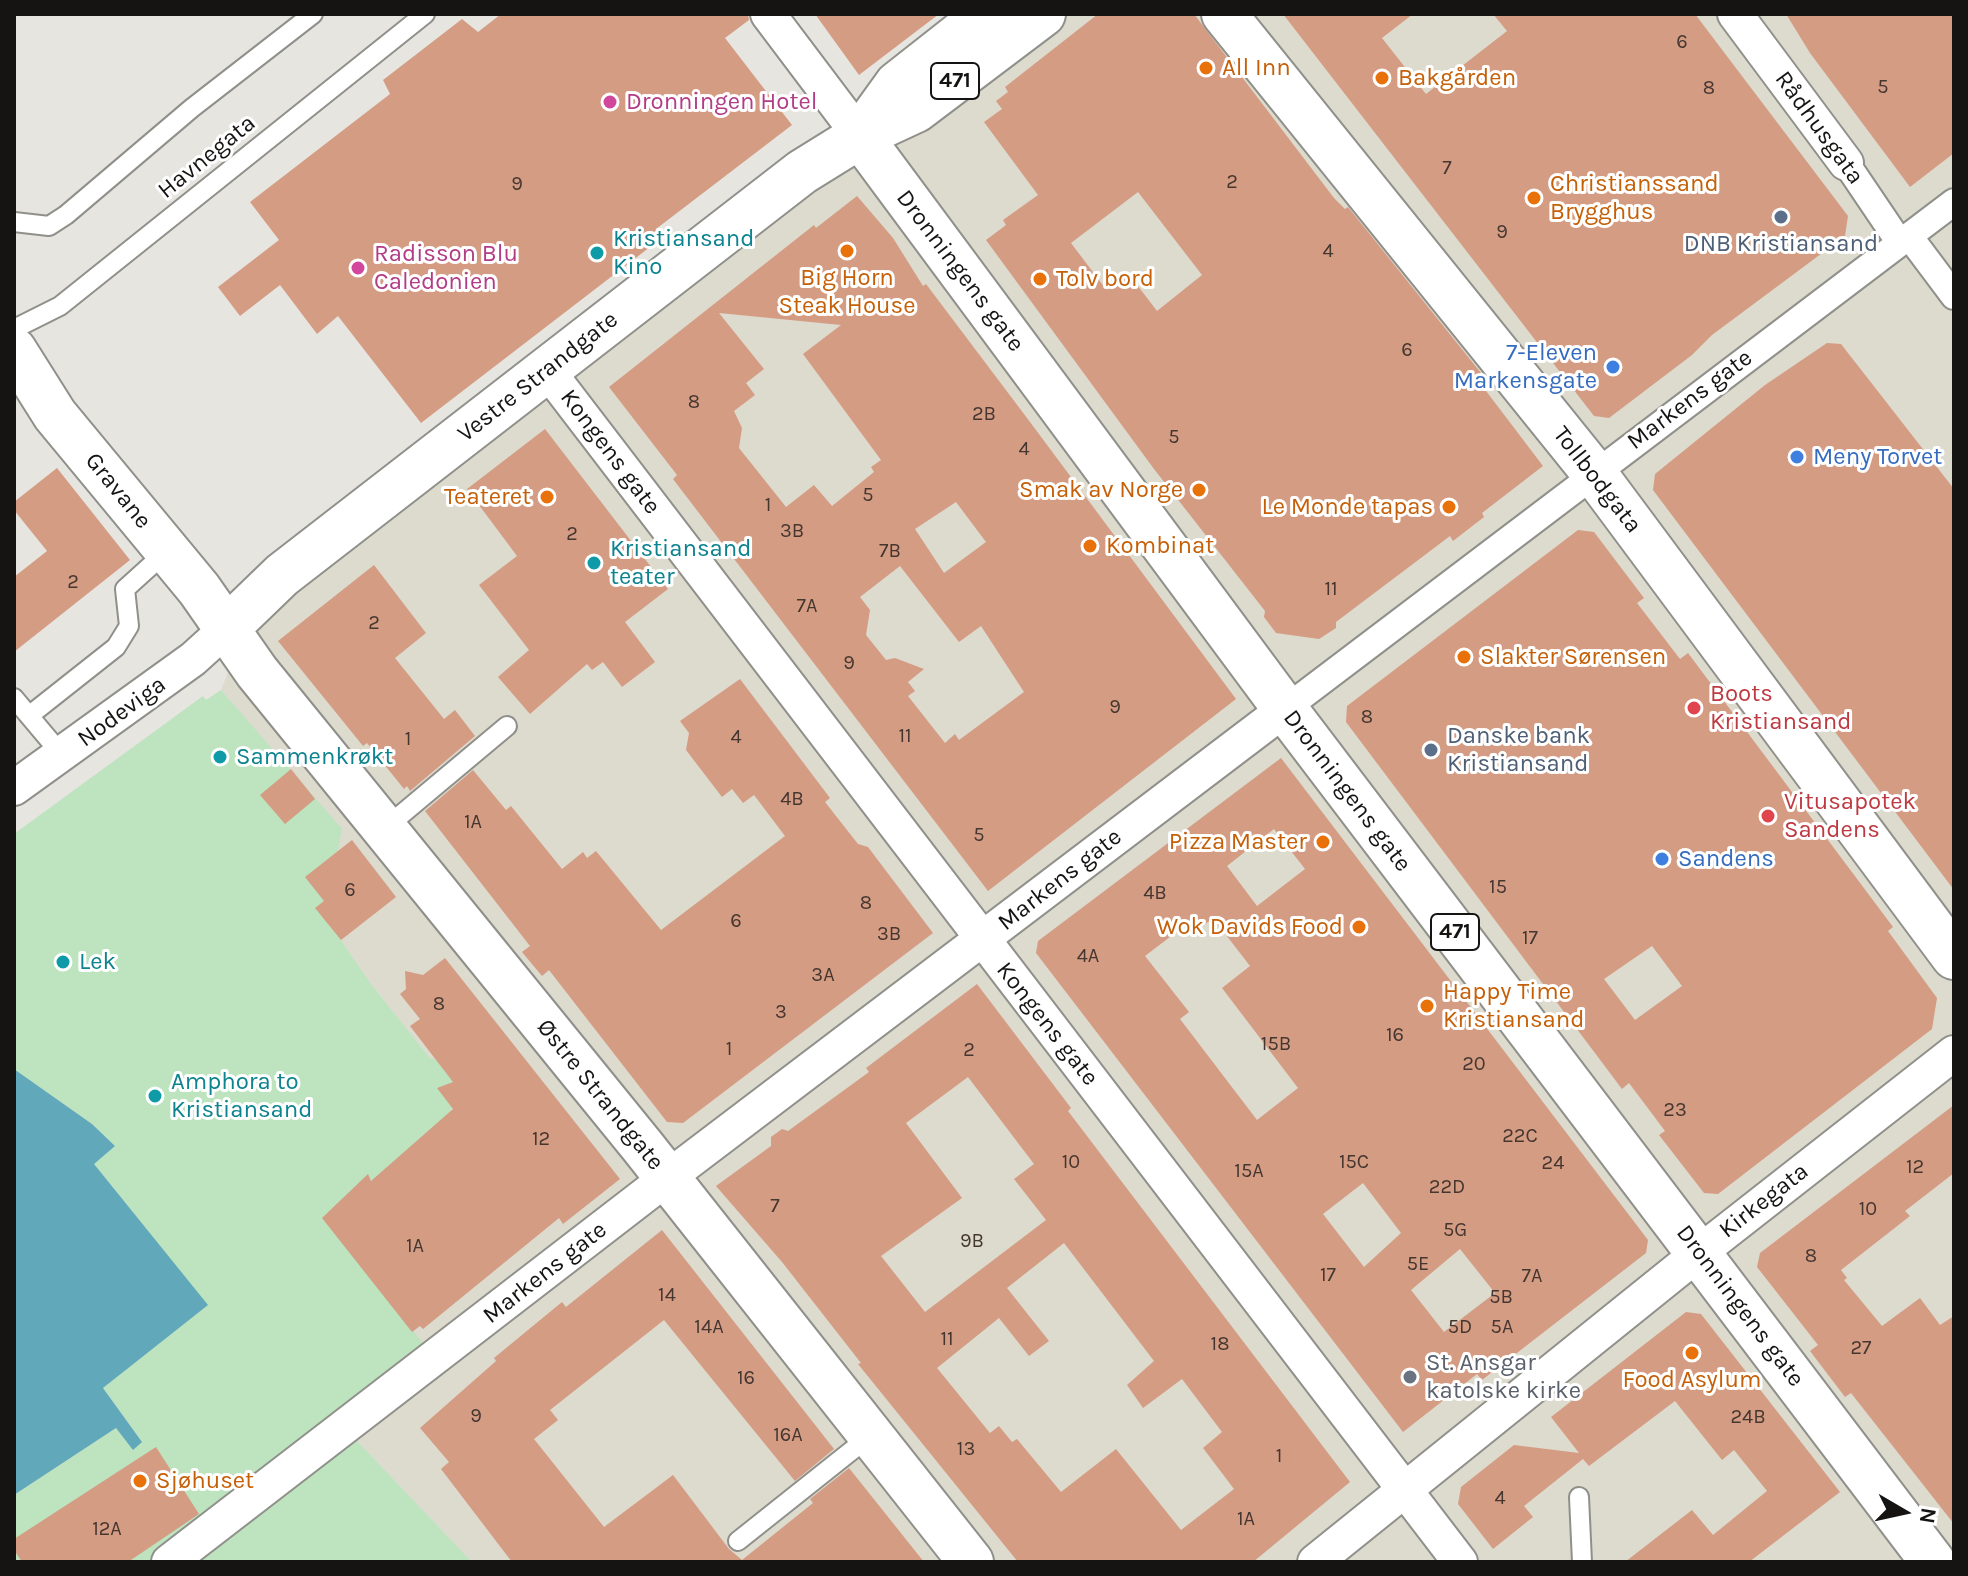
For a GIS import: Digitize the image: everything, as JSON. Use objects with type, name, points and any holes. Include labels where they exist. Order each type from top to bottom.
[{"type":"main road","name":"Vestre Strandgate","points":[[860,136],[897,84],[986,14]]},
{"type":"main road","name":"Vestre Strandgate","points":[[225,630],[282,575],[802,172],[860,136],[916,110],[1043,14]]},
{"type":"main road","name":"Tollbodgata","points":[[1224,14],[1594,473],[1954,957]]},
{"type":"main road","name":"Dronningens gate","points":[[860,136],[1285,709],[1933,1562]]},
{"type":"main road","name":"Gravane","points":[[14,350],[55,415],[199,589],[225,630]]},
{"type":"main road","name":"Østre Strandgate","points":[[225,630],[667,1178],[971,1562]]},
{"type":"street","name":"Dronningens gate","points":[[768,14],[860,136]]},
{"type":"street","name":"Rådhusgata","points":[[1735,14],[1905,240],[1954,296]]},
{"type":"street","name":"Markens gate","points":[[169,1562],[667,1178],[1954,202]]},
{"type":"street","name":"Kongens gate","points":[[547,370],[1460,1562]]},
{"type":"street","name":"Nodeviga","points":[[20,789],[193,659],[225,630]]},
{"type":"street","name":"Kirkegata","points":[[1315,1562],[1700,1252],[1954,1053]]},
{"type":"lane","points":[[14,222],[49,226],[66,215],[192,108],[313,14]]},
{"type":"lane","name":"Havnegata","points":[[14,329],[60,306],[425,14]]},
{"type":"lane","points":[[30,715],[116,647],[129,626],[125,589],[167,551]]},
{"type":"lane","points":[[14,698],[62,755]]},
{"type":"lane","points":[[384,829],[507,726]]},
{"type":"lane","points":[[738,1541],[870,1436]]},
{"type":"lane","points":[[1579,1497],[1582,1562]]},
{"type":"shaded area","points":[[1028,14],[1954,14],[1954,1562],[472,1562],[342,1425],[432,1356],[327,1219],[430,1058],[371,984],[325,917],[286,766],[221,690],[236,653],[293,581]]},
{"type":"green space","points":[[221,690],[342,829],[325,917],[371,984],[430,1058],[478,1072],[447,1115],[327,1220],[433,1356],[342,1425],[472,1562],[14,1562],[14,1495],[116,1428],[142,1442],[103,1388],[207,1305],[93,1163],[115,1146],[92,1124],[14,1069],[14,834],[203,696],[206,700]]},
{"type":"water","points":[[14,1069],[92,1124],[115,1146],[94,1164],[208,1305],[103,1388],[142,1442],[133,1450],[116,1428],[14,1495]]},
{"type":"building","points":[[501,14],[748,14],[749,20],[725,38],[792,125],[656,229],[663,237],[421,423],[338,316],[317,334],[280,285],[240,316],[218,287],[279,240],[250,202],[390,94],[383,80],[462,19],[478,32]]},
{"type":"building","points":[[815,14],[939,14],[859,75]]},
{"type":"building","points":[[1098,14],[1194,14],[1334,198],[1345,209],[1348,207],[1485,378],[1480,383],[1543,466],[1482,513],[1484,517],[1453,541],[1450,536],[1336,622],[1336,628],[1319,639],[1276,633],[1264,617],[1265,611],[1154,469],[986,240],[1006,225],[1003,220],[1038,195],[984,122],[1002,109],[996,101],[1008,92],[1005,87]],"holes":[[[1138,192],[1202,275],[1157,311],[1128,273],[1105,288],[1071,243]]]},
{"type":"building","points":[[1283,14],[1413,14],[1382,38],[1426,94],[1507,31],[1493,14],[1695,14],[1848,216],[1845,236],[1712,335],[1692,355],[1609,418],[1594,416]]},
{"type":"building","points":[[1786,14],[1954,14],[1954,153],[1910,187],[1810,53]]},
{"type":"building","points":[[857,196],[893,238],[923,286],[926,284],[1236,699],[988,891],[673,479],[677,475],[609,387],[814,225],[816,228]],"holes":[[[719,313],[841,325],[803,354],[881,460],[871,467],[874,472],[832,506],[814,485],[786,507],[739,448],[742,428],[734,411],[755,395],[746,383],[764,369]],[[956,502],[986,542],[944,573],[915,529]],[[900,566],[959,642],[981,626],[1024,692],[959,740],[955,734],[945,743],[908,696],[915,691],[908,682],[924,669],[895,658],[886,660],[866,635],[870,610],[860,597]]]},
{"type":"building","points":[[1827,343],[1841,344],[1954,489],[1954,890],[1653,490],[1655,474],[1765,385]]},
{"type":"building","points":[[545,429],[668,589],[625,622],[655,662],[622,687],[603,662],[592,670],[587,664],[530,714],[498,677],[529,650],[479,585],[517,556],[467,489]]},
{"type":"building","points":[[57,468],[130,560],[14,652],[14,577],[47,551],[14,510],[14,502]]},
{"type":"building","points":[[1578,530],[1594,532],[1644,598],[1637,603],[1680,659],[1688,653],[1893,927],[1888,931],[1937,998],[1932,1029],[1718,1194],[1704,1193],[1659,1135],[1665,1131],[1629,1083],[1622,1089],[1346,722],[1347,706]],"holes":[[[1652,946],[1682,986],[1635,1020],[1604,979]]]},
{"type":"building","points":[[374,565],[426,633],[395,658],[444,719],[455,710],[475,736],[410,791],[407,786],[404,789],[367,743],[363,746],[278,641]]},
{"type":"building","points":[[740,679],[830,798],[825,802],[858,844],[868,847],[933,933],[683,1123],[667,1122],[549,970],[542,976],[522,952],[530,946],[425,811],[473,770],[506,810],[511,806],[562,869],[583,852],[587,858],[596,851],[661,930],[785,836],[754,795],[743,803],[732,789],[722,797],[686,750],[689,733],[680,721]]},
{"type":"building","points":[[1281,758],[1648,1240],[1646,1253],[1482,1380],[1477,1374],[1403,1432],[1036,953],[1038,941]],"holes":[[[1274,829],[1305,869],[1257,906],[1227,866]],[[1196,917],[1203,926],[1213,918],[1250,966],[1222,988],[1298,1088],[1257,1120],[1180,1019],[1189,1012],[1145,956]],[[1363,1183],[1401,1233],[1364,1267],[1323,1214]],[[1460,1249],[1495,1293],[1444,1332],[1411,1290]]]},
{"type":"building","points":[[291,769],[315,799],[285,824],[260,795]]},
{"type":"building","points":[[352,840],[396,897],[341,940],[315,908],[324,901],[305,877]]},
{"type":"building","points":[[445,958],[620,1179],[563,1224],[559,1218],[423,1329],[420,1326],[412,1332],[322,1218],[368,1174],[371,1181],[453,1109],[437,1088],[453,1082],[410,1026],[420,1019],[400,994],[406,989],[405,971],[423,975]]},
{"type":"building","points":[[977,984],[1071,1108],[1068,1111],[1350,1482],[1253,1562],[1018,1562],[858,1364],[861,1363],[782,1262],[716,1186],[771,1146],[771,1137],[782,1129],[788,1131],[869,1072],[866,1068]],"holes":[[[968,1077],[1034,1164],[1014,1179],[1046,1220],[925,1312],[881,1256],[962,1198],[906,1123]],[[1064,1243],[1154,1361],[1127,1385],[1143,1408],[1182,1379],[1222,1432],[1203,1448],[1234,1489],[1181,1530],[1116,1449],[1061,1492],[1017,1439],[1012,1442],[999,1426],[990,1433],[937,1368],[999,1318],[1029,1356],[1049,1341],[1007,1288]]]},
{"type":"building","points":[[1954,1105],[1954,1173],[1905,1211],[1910,1216],[1841,1270],[1847,1278],[1844,1280],[1882,1326],[1920,1298],[1940,1325],[1954,1316],[1954,1524],[1851,1393],[1845,1397],[1810,1351],[1818,1345],[1757,1267],[1760,1253]]},
{"type":"building","points":[[662,1230],[834,1449],[795,1481],[664,1320],[550,1410],[558,1420],[534,1439],[604,1527],[673,1475],[729,1549],[742,1560],[813,1503],[810,1499],[849,1468],[924,1562],[512,1562],[441,1469],[449,1462],[420,1428],[496,1361],[494,1358],[562,1302],[566,1307]]},
{"type":"building","points":[[1686,1312],[1701,1314],[1840,1492],[1749,1562],[1625,1562],[1692,1510],[1713,1535],[1767,1491],[1734,1450],[1722,1460],[1675,1401],[1589,1466],[1583,1459],[1524,1506],[1533,1517],[1493,1549],[1458,1504],[1461,1487],[1514,1445],[1579,1453],[1551,1417]]},
{"type":"building","name":"Sjøhuset","points":[[156,1447],[199,1514],[128,1562],[22,1562],[14,1550],[14,1539]]},
{"type":"place","name":"All Inn","points":[[1206,68]]},
{"type":"place","name":"Bakgården","points":[[1382,78]]},
{"type":"place","name":"Dronningen Hotel","points":[[610,102]]},
{"type":"place","name":"Christianssand Brygghus","points":[[1534,198]]},
{"type":"place","name":"DNB Kristiansand","points":[[1781,217]]},
{"type":"place","name":"Big Horn Steak House","points":[[847,251]]},
{"type":"place","name":"Kristiansand Kino","points":[[597,253]]},
{"type":"place","name":"Radisson Blu Caledonien","points":[[358,268]]},
{"type":"place","name":"Tolv bord","points":[[1040,279]]},
{"type":"place","name":"7-Eleven Markensgate","points":[[1613,367]]},
{"type":"place","name":"Meny Torvet","points":[[1797,457]]},
{"type":"place","name":"Smak av Norge","points":[[1199,490]]},
{"type":"place","name":"Teateret","points":[[547,497]]},
{"type":"place","name":"Le Monde tapas","points":[[1449,507]]},
{"type":"place","name":"Kombinat","points":[[1090,546]]},
{"type":"place","name":"Kristiansand teater","points":[[594,563]]},
{"type":"place","name":"Slakter Sørensen","points":[[1464,657]]},
{"type":"place","name":"Boots Kristiansand","points":[[1694,708]]},
{"type":"place","name":"Danske bank Kristiansand","points":[[1431,750]]},
{"type":"place","name":"Sammenkrøkt","points":[[220,757]]},
{"type":"place","name":"Vitusapotek Sandens","points":[[1768,816]]},
{"type":"place","name":"Pizza Master","points":[[1323,842]]},
{"type":"place","name":"Sandens","points":[[1662,859]]},
{"type":"place","name":"Wok Davids Food","points":[[1359,927]]},
{"type":"place","name":"Lek","points":[[63,962]]},
{"type":"place","name":"Happy Time Kristiansand","points":[[1427,1006]]},
{"type":"place","name":"Amphora to Kristiansand","points":[[155,1096]]},
{"type":"place","name":"Food Asylum","points":[[1692,1353]]},
{"type":"place","name":"St. Ansgar katolske kirke","points":[[1410,1377]]},
{"type":"place","name":"Sjøhuset","points":[[140,1481]]}]
